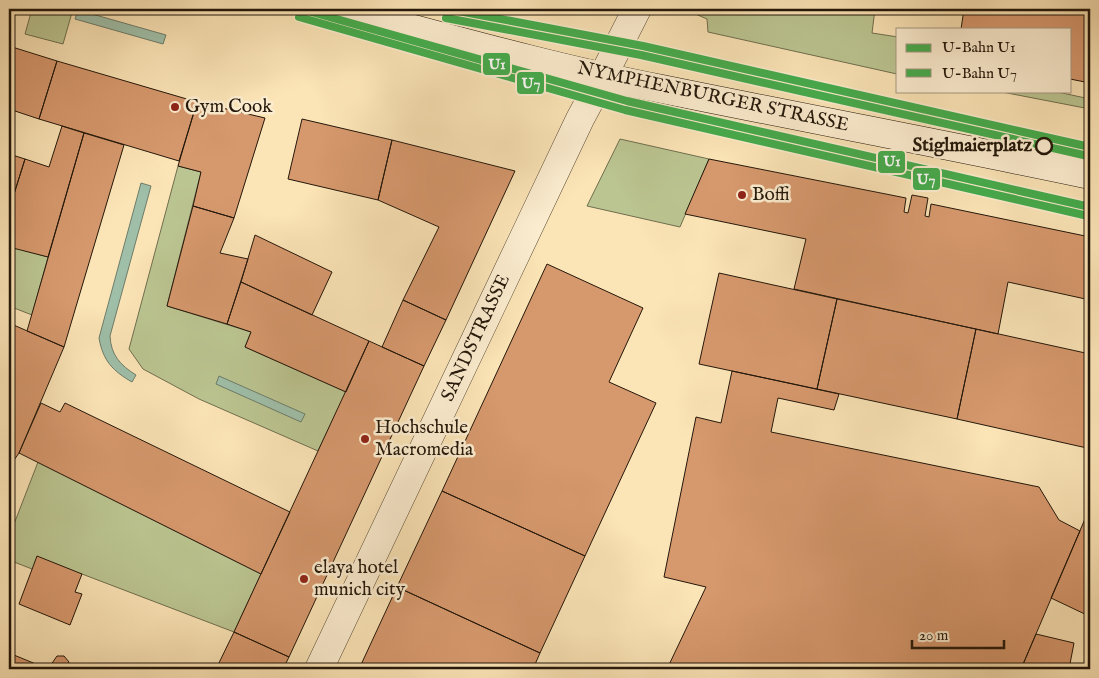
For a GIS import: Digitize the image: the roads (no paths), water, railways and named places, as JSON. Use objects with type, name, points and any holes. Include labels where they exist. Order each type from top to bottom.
[{"type":"main road","name":"NYMPHENBURGER STRASSE","points":[[339,9],[603,76],[1090,175]]},
{"type":"main road","name":"SANDSTRASSE","points":[[319,669],[580,119],[637,9]]},
{"type":"metro line","name":"U1","points":[[301,9],[627,101],[1090,207]]},
{"type":"metro line","name":"U1","points":[[448,9],[643,46],[1090,147]]},
{"type":"metro line","name":"U7","points":[[299,17],[625,110],[1088,216]]},
{"type":"metro line","name":"U7","points":[[446,18],[641,55],[1088,156]]},
{"type":"place","name":"Gym Cook","points":[[175,107]]},
{"type":"place","name":"Stiglmaierplatz","points":[[1044,146]]},
{"type":"place","name":"Boffi","points":[[742,195]]},
{"type":"place","name":"Hochschule Macromedia","points":[[365,439]]},
{"type":"place","name":"elaya hotel munich city","points":[[304,579]]}]
